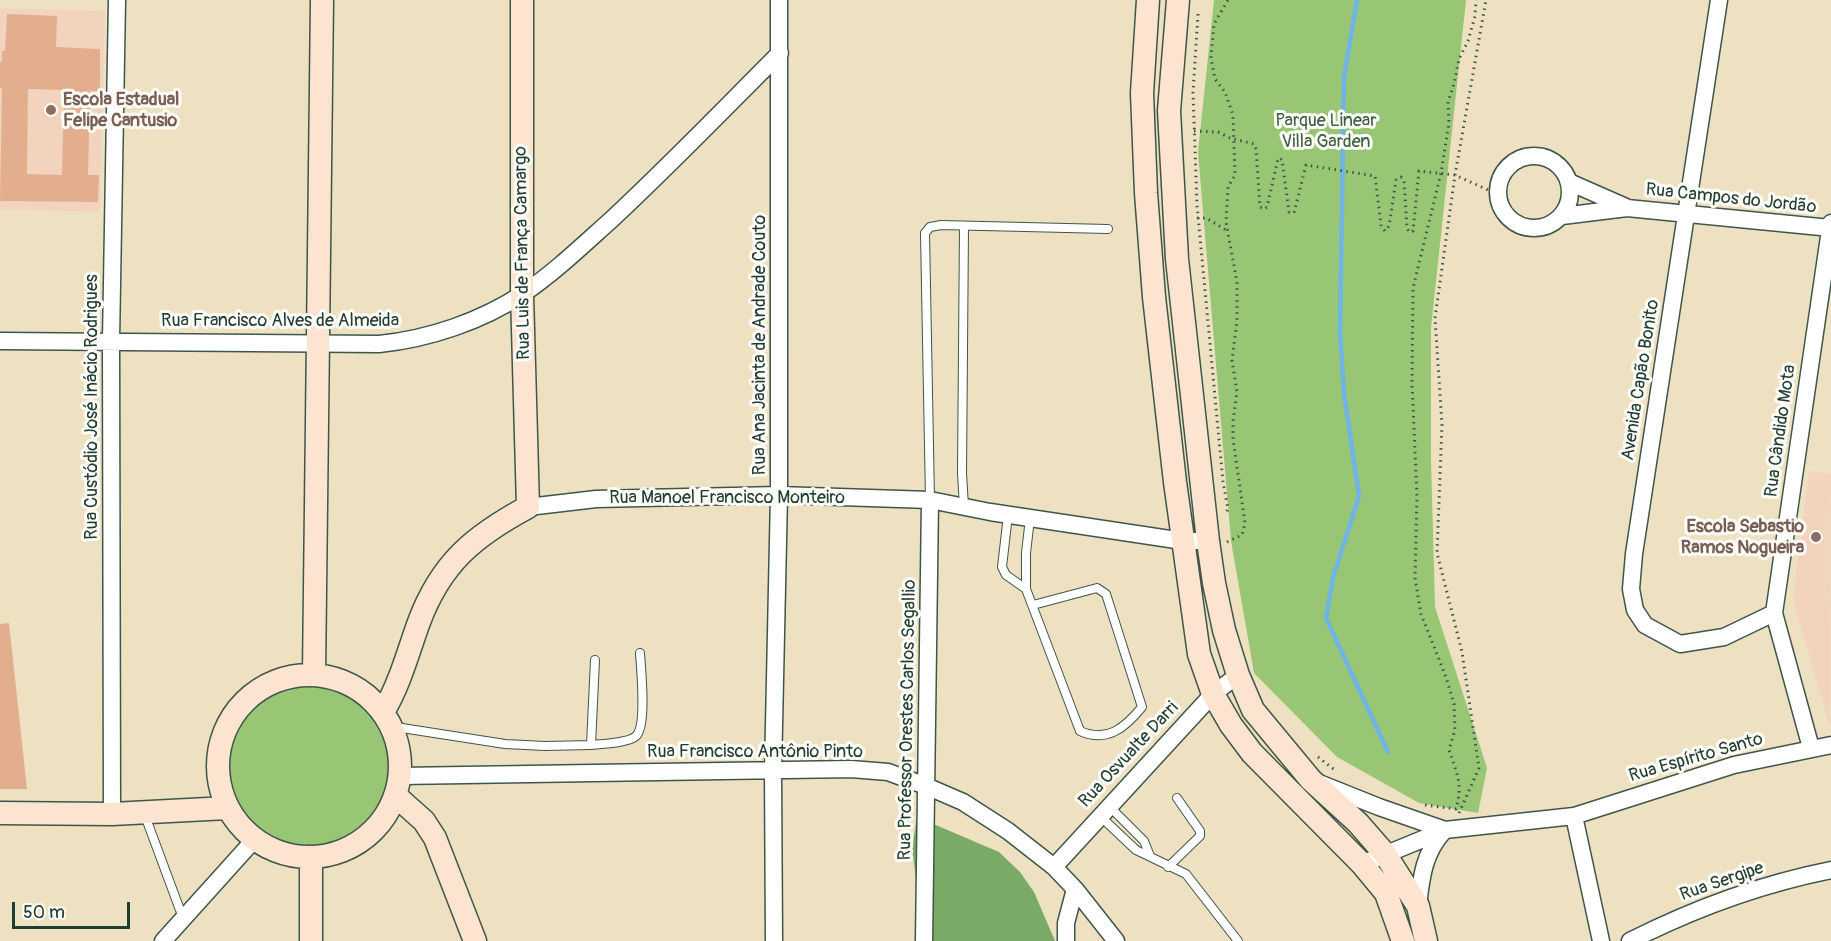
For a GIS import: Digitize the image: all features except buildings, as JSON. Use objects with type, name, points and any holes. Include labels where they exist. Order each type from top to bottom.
[{"type":"street","name":"Rua Custódio José Inácio Rodrigues","points":[[112,814],[111,340],[117,0]]},
{"type":"street","points":[[314,674],[322,0]]},
{"type":"street","name":"Rua Luis de França Camargo","points":[[522,0],[522,294],[528,507]]},
{"type":"street","name":"Rua Ana Jacinta de Andrade Couto","points":[[774,941],[773,771],[779,495],[779,0]]},
{"type":"street","points":[[1148,0],[1142,93],[1146,193],[1154,297],[1174,482],[1199,654],[1213,694],[1231,725],[1252,753],[1362,864],[1386,893],[1403,941]]},
{"type":"street","points":[[1178,0],[1169,111],[1174,219],[1202,480],[1214,541],[1224,630],[1238,675],[1253,710],[1311,780],[1358,823],[1385,854],[1418,906],[1426,941]]},
{"type":"street","name":"Avenida Capão Bonito","points":[[1719,0],[1634,554],[1631,589],[1635,610],[1645,625],[1680,644],[1724,636],[1774,613]]},
{"type":"street","name":"Rua Francisco Alves de Almeida","points":[[0,341],[111,340],[379,344],[407,341],[471,321],[522,294],[549,275],[649,185],[780,53]]},
{"type":"street","points":[[1533,156],[1545,157],[1555,163],[1569,182],[1570,197],[1562,216],[1552,224],[1541,228],[1528,228],[1516,224],[1503,211],[1497,194],[1498,182],[1503,171],[1522,158],[1533,156]]},
{"type":"street","name":"Rua Campos do Jordão","points":[[1569,182],[1627,208]]},
{"type":"street","name":"Rua Campos do Jordão","points":[[1562,216],[1627,208],[1831,226]]},
{"type":"street","name":"Rua Cândido Mota","points":[[1810,748],[1774,613],[1831,226]]},
{"type":"street","name":"Rua Manoel Francisco Monteiro","points":[[386,719],[419,621],[433,591],[449,566],[469,545],[495,525],[528,507],[596,499],[779,495],[930,500],[1008,515],[1183,541],[1214,541]]},
{"type":"street","name":"Rua Professor Orestes Carlos Segallio","points":[[924,941],[930,500]]},
{"type":"street","points":[[314,674],[336,678],[362,691],[386,719],[397,747],[398,786],[385,818],[366,838],[343,852],[311,858],[294,857],[273,851],[254,840],[239,826],[227,808],[218,779],[218,748],[229,719],[258,689],[277,680],[314,674]]},
{"type":"street","name":"Rua Osvualte Darri","points":[[1054,867],[1213,694],[1238,675]]},
{"type":"street","name":"Rua Espírito Santo","points":[[1447,822],[1574,816],[1734,765],[1831,745]]},
{"type":"street","name":"Rua Francisco Antônio Pinto","points":[[398,786],[773,771],[851,769],[888,772],[963,802],[1008,831],[1054,867],[1075,889],[1116,941]]},
{"type":"street","points":[[1311,780],[1379,807],[1447,822]]},
{"type":"street","points":[[398,786],[435,838],[475,941]]},
{"type":"street","points":[[0,813],[112,814],[227,808]]},
{"type":"street","points":[[1574,816],[1601,941]]},
{"type":"street","points":[[1362,864],[1447,822]]},
{"type":"street","points":[[1418,906],[1423,867],[1435,840],[1447,822]]},
{"type":"street","points":[[163,941],[254,840]]},
{"type":"street","points":[[311,858],[311,941]]},
{"type":"street","name":"Rua Sergipe","points":[[1630,941],[1671,920],[1722,901],[1831,870]]},
{"type":"street","points":[[1066,941],[1066,923],[1075,889]]},
{"type":"lane","points":[[930,500],[925,233],[930,227],[964,226],[1108,229]]},
{"type":"lane","points":[[964,226],[962,473],[964,507]]},
{"type":"lane","points":[[1008,515],[1002,567],[1006,575],[1026,589]]},
{"type":"lane","points":[[1030,518],[1026,553],[1026,589],[1080,731],[1092,736],[1106,736],[1128,723],[1142,707],[1106,594],[1096,588],[1033,605]]},
{"type":"lane","points":[[386,719],[505,744],[591,745],[631,739],[638,735],[642,723],[640,653]]},
{"type":"lane","points":[[591,745],[595,660]]},
{"type":"lane","points":[[1168,867],[1200,836],[1200,831],[1177,798]]},
{"type":"lane","points":[[1104,811],[1144,841],[1150,856]]},
{"type":"lane","points":[[1104,811],[1136,850],[1186,874],[1238,941]]},
{"type":"lane","points":[[143,812],[183,919]]},
{"type":"path","points":[[1214,541],[1230,542],[1238,538],[1242,535],[1245,523],[1233,430],[1237,392],[1232,360],[1237,321],[1237,282],[1226,222],[1227,187],[1235,174],[1233,115],[1230,102],[1215,79],[1210,58],[1214,24],[1228,0]]},
{"type":"path","points":[[1422,804],[1456,809],[1459,775],[1449,750],[1455,730],[1454,704],[1421,614],[1415,578],[1418,496],[1412,383],[1413,288],[1441,174],[1449,123],[1448,102],[1455,84],[1459,58],[1468,41],[1475,16],[1476,0]]},
{"type":"path","points":[[1447,822],[1459,814],[1479,768],[1462,652],[1437,553],[1442,424],[1435,318],[1455,175],[1486,0]]},
{"type":"path","points":[[1198,12],[1193,93],[1198,218],[1227,509],[1223,519]]},
{"type":"path","points":[[1194,131],[1218,132],[1234,139],[1250,142],[1256,149],[1260,207],[1264,209],[1267,207],[1278,159],[1282,160],[1289,212],[1292,214],[1305,166],[1377,178],[1381,225],[1385,231],[1389,226],[1396,180],[1401,177],[1407,228],[1410,232],[1414,229],[1419,171],[1455,175],[1497,194]]},
{"type":"path","points":[[1174,219],[1206,218],[1227,231]]},
{"type":"path","points":[[1202,480],[1215,478],[1221,487],[1221,494]]},
{"type":"path","points":[[1318,756],[1340,774]]},
{"type":"shaded area","name":"Escola Estadual Felipe Cantusio","points":[[0,8],[105,11],[100,212],[0,209]]},
{"type":"shaded area","name":"Escola Sebastio Ramos Nogueira","points":[[1809,471],[1831,474],[1830,728],[1793,600]]},
{"type":"green space","name":"Parque Linear Villa Garden","points":[[1214,0],[1466,0],[1431,328],[1431,460],[1435,607],[1487,768],[1478,813],[1419,803],[1337,757],[1254,673],[1231,541],[1198,152]]},
{"type":"green space","points":[[309,675],[327,676],[344,682],[360,690],[374,701],[385,715],[393,731],[399,748],[399,784],[393,801],[385,817],[374,831],[360,842],[344,850],[327,856],[309,857],[291,856],[274,850],[258,842],[244,831],[233,817],[225,801],[219,784],[218,766],[219,748],[225,731],[233,715],[244,701],[258,690],[274,682],[291,676]]},
{"type":"green space","points":[[917,817],[999,852],[1020,872],[1034,892],[1055,941],[924,941],[912,848]]},
{"type":"waterway","points":[[1357,0],[1344,77],[1340,332],[1344,393],[1359,496],[1333,578],[1326,618],[1388,752]]},
{"type":"place","name":"Escola Estadual Felipe Cantusio","points":[[51,110]]},
{"type":"place","name":"Escola Sebastio Ramos Nogueira","points":[[1816,537]]}]
